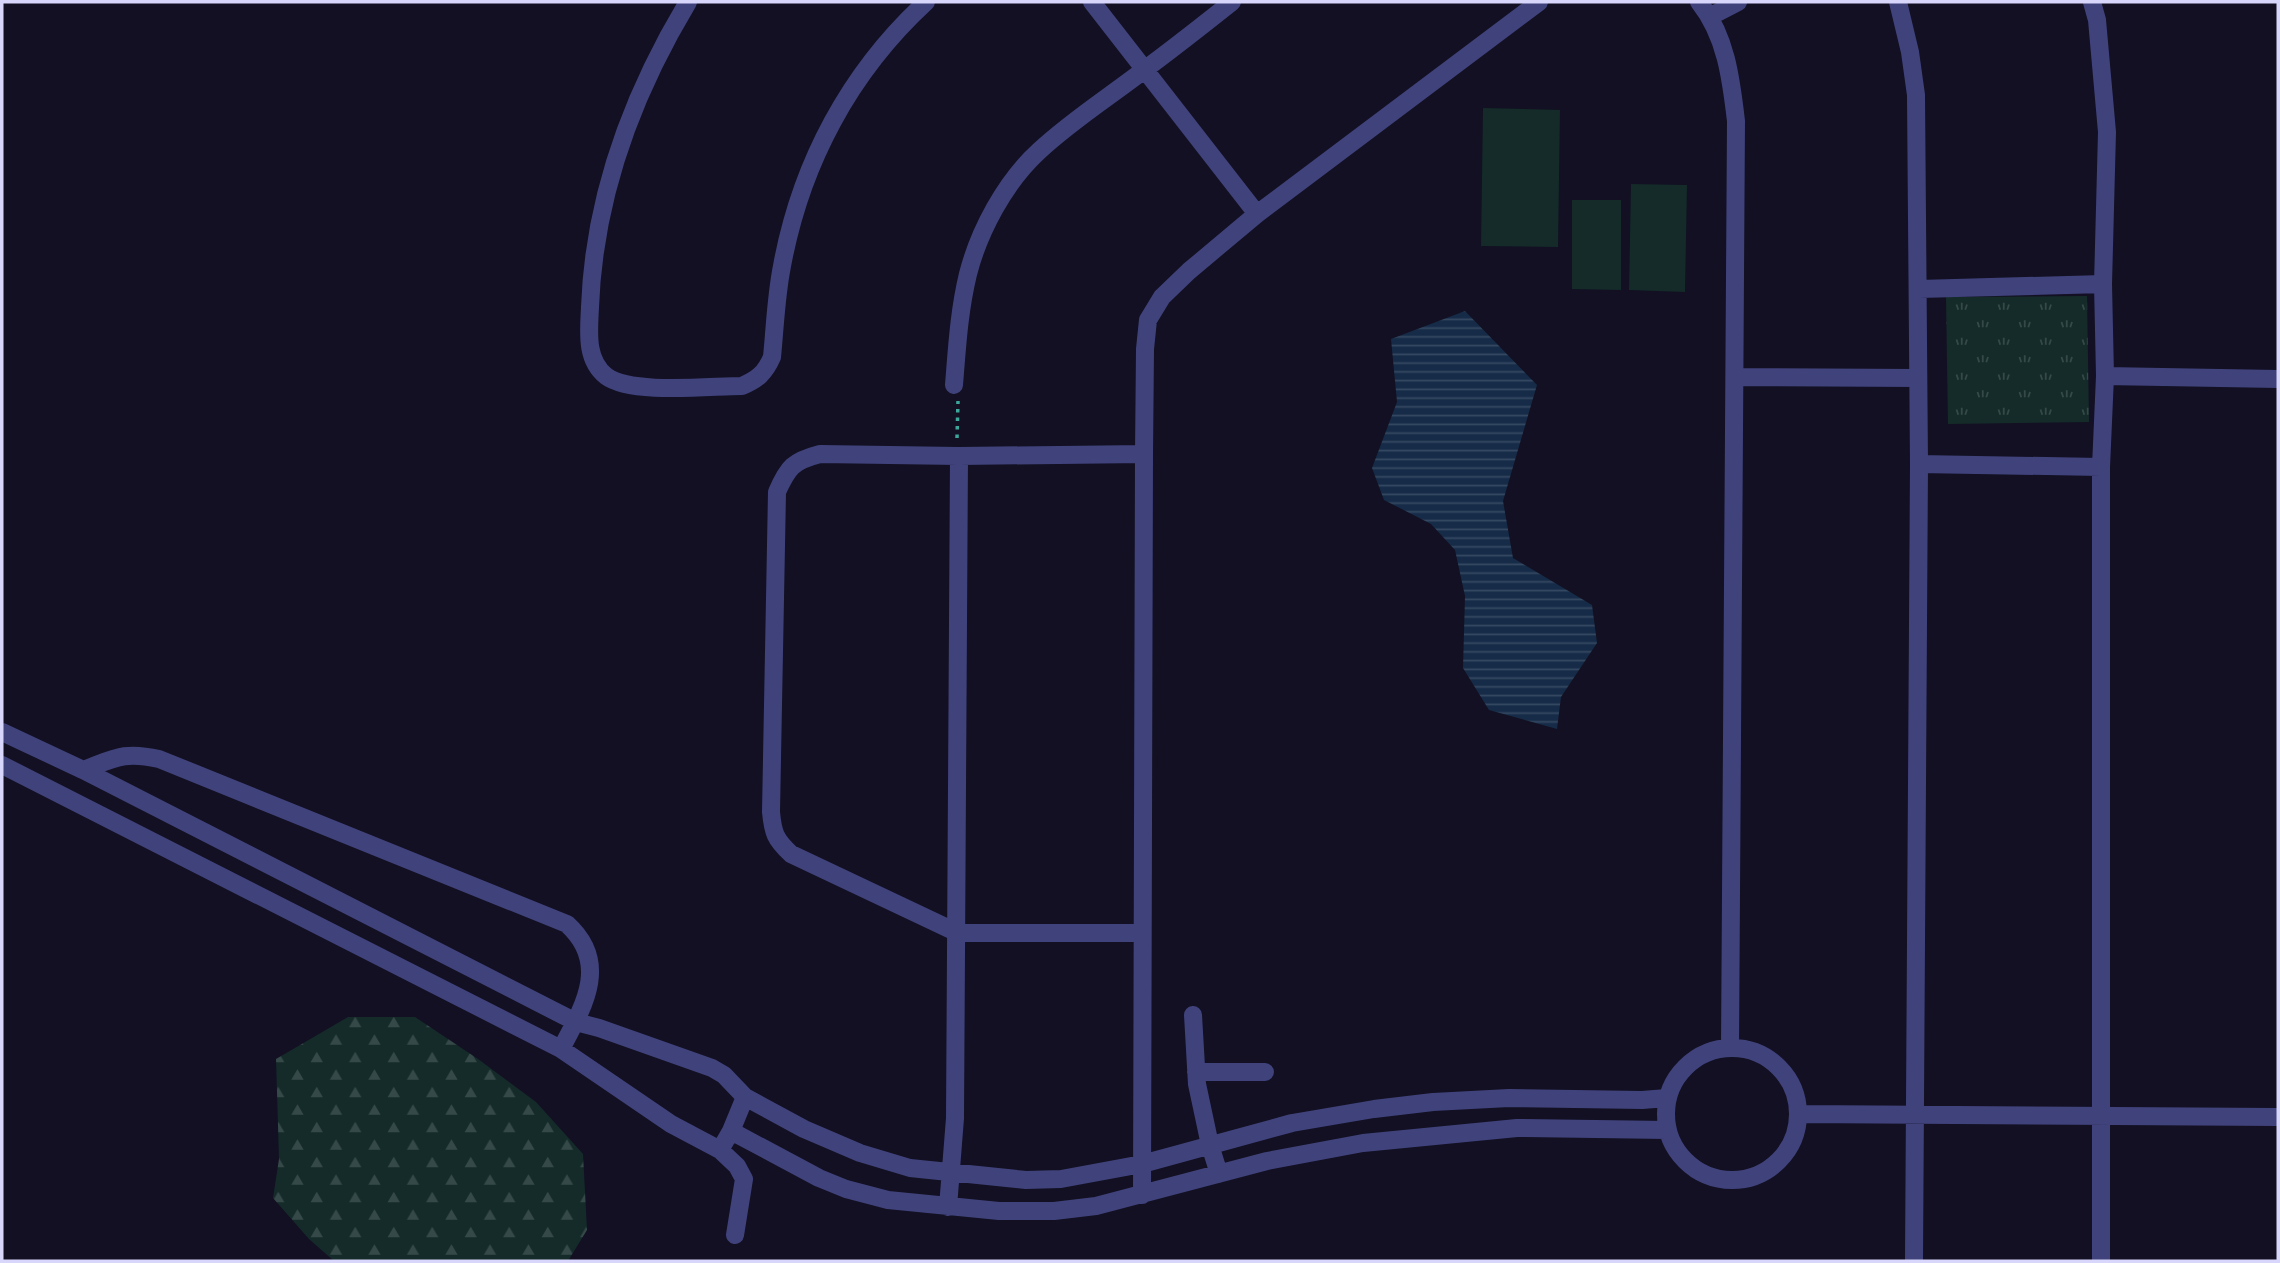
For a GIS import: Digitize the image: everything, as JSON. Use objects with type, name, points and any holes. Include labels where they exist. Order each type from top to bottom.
[{"type":"street","points":[[688,2],[650,70],[627,124],[609,183],[597,238],[591,286],[589,343],[594,362],[606,376],[622,384],[644,387],[742,386],[755,380],[766,370],[772,357],[782,266],[795,209],[824,136],[842,101],[870,62],[902,24],[926,2]]},
{"type":"street","points":[[1091,2],[1257,214]]},
{"type":"street","points":[[954,385],[960,314],[968,272],[986,226],[1011,184],[1037,153],[1077,119],[1232,2]]},
{"type":"street","points":[[1142,1195],[1144,453],[1145,349],[1148,320],[1162,298],[1189,271],[1257,214],[1539,2]]},
{"type":"street","points":[[1699,2],[1710,16],[1723,46],[1736,121],[1730,1048]]},
{"type":"street","points":[[1710,16],[1738,2]]},
{"type":"street","points":[[1898,2],[1910,52],[1916,95],[1919,289],[1914,1261]]},
{"type":"street","points":[[2092,2],[2107,132],[2103,284],[2105,376],[2101,467],[2101,1261]]},
{"type":"street","points":[[1919,289],[2103,284]]},
{"type":"street","points":[[2105,376],[2278,379]]},
{"type":"street","points":[[1735,377],[1917,378]]},
{"type":"street","points":[[1142,933],[958,933],[791,854],[778,842],[772,828],[771,812],[778,492],[785,473],[799,460],[820,454],[959,456],[1144,453]]},
{"type":"street","points":[[948,1207],[956,1118],[959,456]]},
{"type":"street","points":[[1919,464],[2101,467]]},
{"type":"street","points":[[4,738],[83,770],[576,1022],[712,1068],[724,1075],[746,1097],[804,1129],[860,1153],[910,1168],[1026,1180],[1061,1179],[1142,1164],[1292,1123],[1344,1113],[1433,1102],[1509,1098],[1667,1098]]},
{"type":"street","points":[[83,770],[117,757],[136,754],[159,759],[567,924],[580,935],[592,962],[589,984],[576,1022],[561,1049]]},
{"type":"street","points":[[2,765],[561,1049],[671,1125],[720,1150],[737,1166],[744,1179],[735,1235]]},
{"type":"street","points":[[1193,1016],[1196,1072],[1210,1145],[1219,1174]]},
{"type":"street","points":[[1730,1048],[1751,1050],[1770,1059],[1786,1074],[1796,1093],[1800,1114],[1796,1135],[1786,1155],[1771,1169],[1752,1179],[1730,1181],[1709,1177],[1690,1166],[1676,1150],[1667,1130],[1665,1112],[1667,1098],[1676,1078],[1690,1062],[1709,1051],[1730,1048]]},
{"type":"street","points":[[1196,1072],[1265,1072]]},
{"type":"street","points":[[720,1150],[746,1097]]},
{"type":"street","points":[[1800,1114],[2278,1117]]},
{"type":"street","points":[[731,1131],[785,1162],[846,1189],[888,1200],[999,1211],[1055,1211],[1096,1206],[1267,1161],[1363,1143],[1517,1128],[1667,1130]]},
{"type":"path","points":[[954,385],[958,399],[959,456]]},
{"type":"green space","points":[[1483,108],[1560,110],[1558,247],[1481,246]]},
{"type":"green space","points":[[1631,184],[1687,185],[1685,292],[1629,290]]},
{"type":"green space","points":[[1572,200],[1621,200],[1621,290],[1572,289]]},
{"type":"green space","points":[[2087,296],[2089,422],[1948,424],[1946,297]]},
{"type":"green space","points":[[348,1017],[415,1017],[536,1102],[583,1154],[587,1230],[568,1261],[334,1261],[309,1239],[273,1198],[279,1159],[276,1059]]},
{"type":"water","points":[[1465,311],[1537,385],[1503,501],[1513,558],[1592,605],[1597,643],[1561,697],[1557,729],[1489,710],[1463,668],[1465,596],[1455,550],[1431,524],[1384,500],[1372,468],[1397,402],[1391,339]]}]
